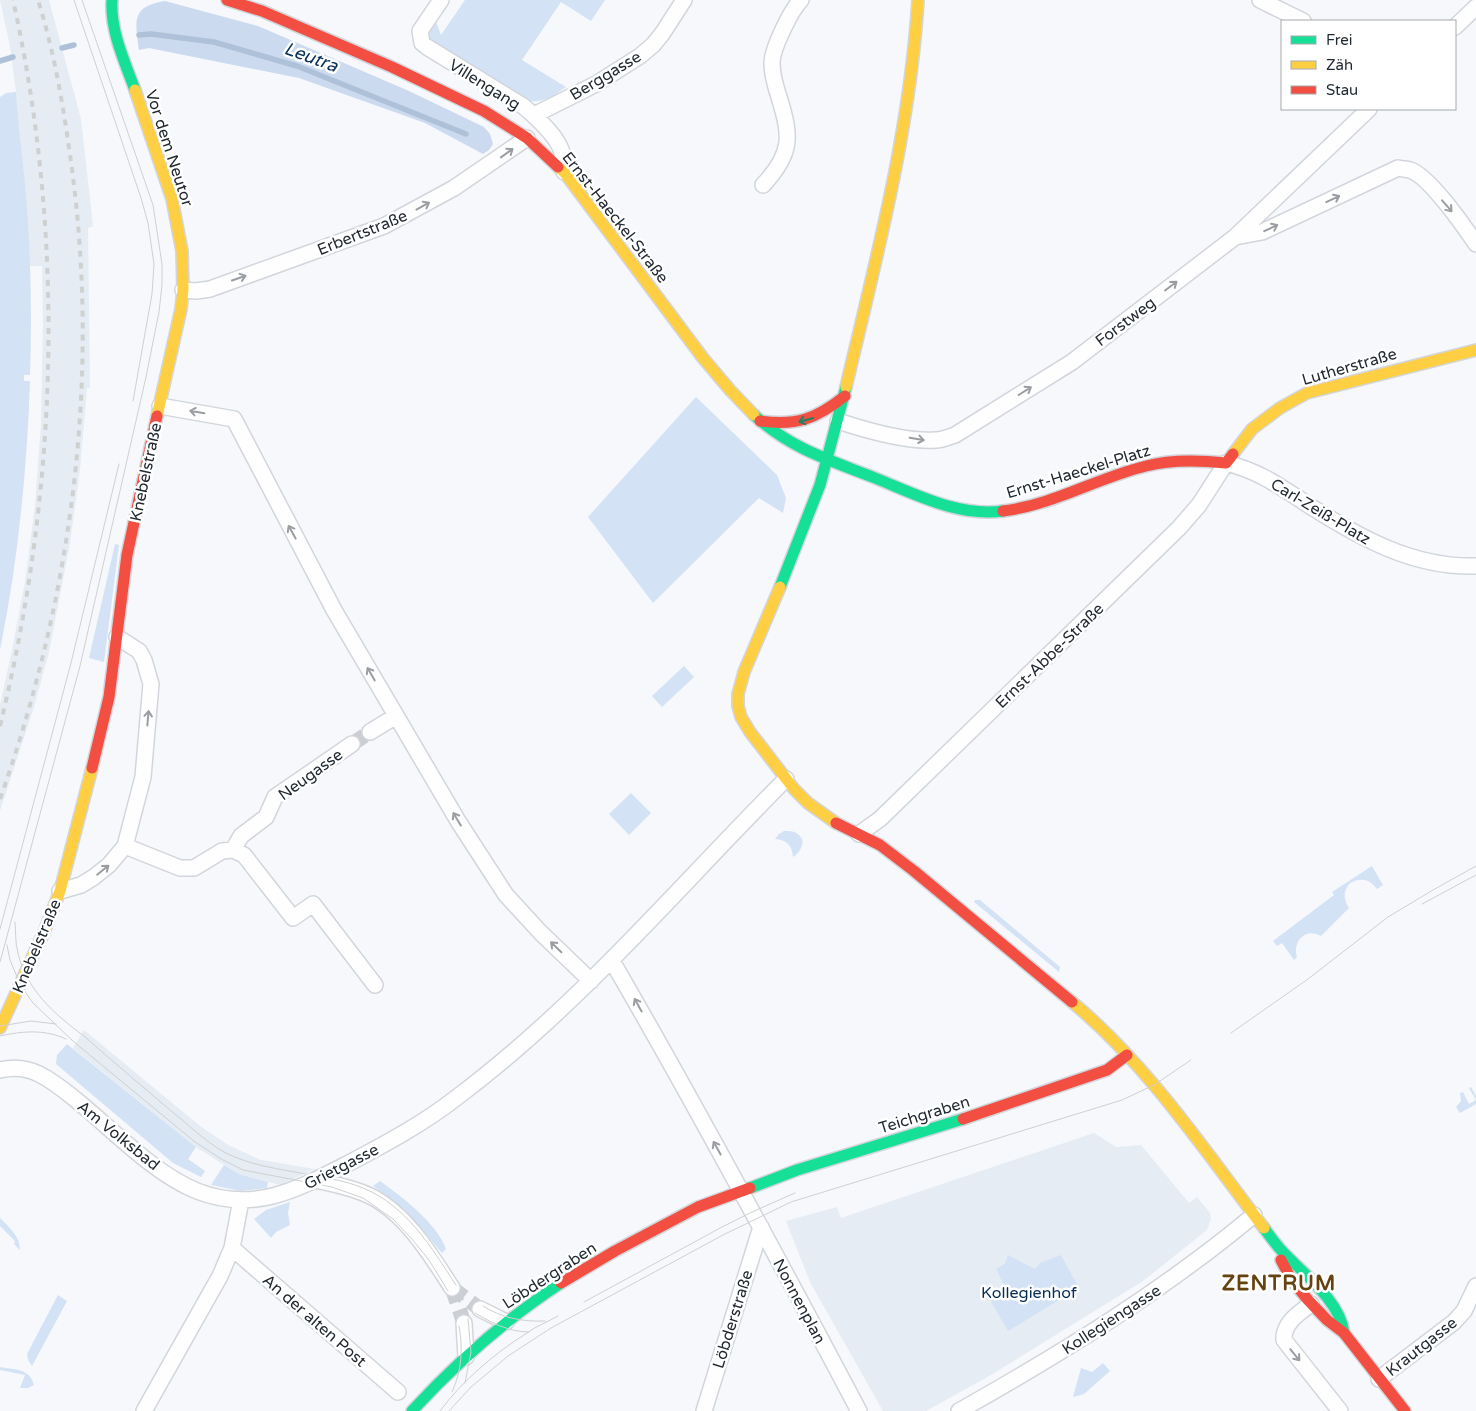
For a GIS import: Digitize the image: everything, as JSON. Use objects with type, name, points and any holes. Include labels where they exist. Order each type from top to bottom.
[{"type":"main road","name":"Vor dem Neutor","points":[[112,0],[110,13],[113,26],[172,199],[177,220],[182,251],[183,290],[181,309]]},
{"type":"main road","points":[[918,0],[917,37],[911,88],[877,263],[845,396],[828,461],[812,509],[744,672],[738,694],[738,706],[746,726],[786,779],[808,803],[841,826],[880,845],[1077,1005],[1127,1055],[1170,1105],[1280,1249],[1315,1283],[1340,1316],[1344,1334]]},
{"type":"main road","name":"Ernst-Haeckel-Straße","points":[[233,1],[352,48],[484,111],[527,138],[564,172],[727,388],[760,421],[793,444],[828,461]]},
{"type":"main road","name":"Knebelstraße","points":[[0,1028],[44,932],[60,891],[84,803],[109,697],[127,555],[181,309]]},
{"type":"main road","name":"Lutherstraße","points":[[1226,463],[1252,430],[1280,408],[1307,393],[1476,350]]},
{"type":"main road","points":[[760,421],[785,424],[803,422],[821,414],[845,396]]},
{"type":"main road","name":"Ernst-Haeckel-Platz","points":[[828,461],[936,503],[984,512],[998,512],[1027,507],[1154,464],[1185,460],[1226,463]]},
{"type":"main road","name":"Teichgraben","points":[[726,1196],[798,1170],[1072,1083],[1107,1070],[1127,1055]]},
{"type":"main road","name":"Löbdergraben","points":[[412,1411],[486,1338],[538,1298],[569,1278],[681,1216],[726,1196]]},
{"type":"main road","points":[[1280,1249],[1284,1268],[1311,1304],[1336,1329],[1344,1334],[1406,1411]]},
{"type":"street","name":"Villengang","points":[[441,0],[423,25],[420,36],[422,43],[534,115],[561,148],[564,172]]},
{"type":"street","name":"Berggasse","points":[[534,115],[596,84],[640,56],[662,34],[684,0]]},
{"type":"street","points":[[763,185],[780,164],[788,132],[773,79],[771,61],[775,46],[800,0]]},
{"type":"street","points":[[1260,0],[1301,20]]},
{"type":"street","points":[[1456,26],[1476,7]]},
{"type":"street","name":"Forstweg","points":[[838,421],[869,431],[924,440],[938,440],[955,434],[1072,362],[1235,237],[1368,110]]},
{"type":"street","name":"Erbertstraße","points":[[183,290],[210,289],[384,226],[461,184],[527,138]]},
{"type":"street","points":[[1235,237],[1262,232],[1398,168],[1411,170],[1426,180],[1461,222],[1476,244]]},
{"type":"street","points":[[160,406],[234,419],[328,599],[458,821],[506,895],[541,933],[591,981]]},
{"type":"street","name":"Carl-Zeiß-Platz","points":[[1226,463],[1257,472],[1343,527],[1383,548],[1434,563],[1476,566]]},
{"type":"street","name":"Ernst-Abbe-Straße","points":[[860,834],[880,819],[1184,523],[1226,463]]},
{"type":"street","name":"Knebelstraße","points":[[60,891],[81,885],[94,877],[109,865],[125,846],[143,777],[151,684],[144,660],[138,651],[117,637]]},
{"type":"street","points":[[370,732],[396,716]]},
{"type":"street","name":"Neugasse","points":[[233,850],[241,836],[266,818],[274,797],[352,744]]},
{"type":"street","name":"Grietgasse","points":[[241,1200],[276,1196],[316,1180],[381,1146],[456,1099],[542,1027],[612,961],[786,779]]},
{"type":"street","points":[[125,846],[180,868],[194,868],[222,851],[233,850],[244,855],[293,918],[313,904],[375,984]]},
{"type":"street","name":"Nonnenplan","points":[[612,961],[666,1054],[761,1227],[859,1411]]},
{"type":"street","name":"Am Volksbad","points":[[0,1070],[18,1068],[38,1073],[66,1092],[168,1176],[198,1191],[241,1200]]},
{"type":"street","points":[[316,1180],[352,1189],[378,1201],[399,1217],[416,1236],[452,1288]]},
{"type":"street","points":[[144,1411],[220,1276],[232,1248],[241,1200]]},
{"type":"street","name":"Kollegiengasse","points":[[959,1411],[1013,1381],[1122,1314],[1162,1286],[1254,1214]]},
{"type":"street","name":"Löbderstraße","points":[[704,1411],[761,1227]]},
{"type":"street","name":"An der alten Post","points":[[232,1248],[398,1392]]},
{"type":"street","name":"Krautgasse","points":[[1379,1379],[1454,1322],[1464,1311],[1473,1292]]},
{"type":"street","points":[[1311,1304],[1288,1324],[1283,1336],[1284,1340],[1340,1411]]},
{"type":"street","points":[[480,1310],[506,1322]]},
{"type":"street","points":[[464,1323],[466,1357]]},
{"type":"shaded area","points":[[0,0],[49,0],[81,119],[93,226],[88,228],[90,388],[87,388],[80,470],[70,543],[49,652],[34,707],[0,811],[0,705],[25,582],[35,506],[41,425],[43,325],[42,266],[29,266],[26,195],[17,120],[16,92],[10,46]]},
{"type":"shaded area","points":[[165,1],[258,26],[409,91],[484,127],[490,134],[493,144],[483,154],[425,123],[299,78],[149,48],[139,50],[137,24],[141,11],[154,3]]},
{"type":"shaded area","points":[[84,1030],[200,1126],[228,1145],[261,1160],[315,1169],[280,1185],[239,1174],[196,1147],[73,1048]]},
{"type":"shaded area","points":[[1094,1133],[1116,1147],[1141,1145],[1189,1203],[1197,1197],[1210,1213],[1211,1219],[1207,1230],[1143,1281],[991,1375],[926,1411],[883,1411],[810,1282],[786,1221],[837,1207],[841,1218]]},
{"type":"green space","points":[[465,0],[605,0],[591,21],[561,2],[522,60],[566,87],[548,98],[538,101],[526,101],[430,42],[427,30],[435,19],[441,35]]},
{"type":"green space","points":[[16,92],[26,195],[31,285],[30,375],[24,375],[24,381],[30,381],[21,516],[0,650],[0,97],[6,93]]},
{"type":"green space","points":[[696,397],[777,475],[786,498],[783,513],[759,498],[653,603],[588,517]]},
{"type":"green space","points":[[115,544],[119,545],[104,662],[89,658]]},
{"type":"green space","points":[[684,666],[694,677],[662,707],[652,696]]},
{"type":"green space","points":[[631,793],[651,813],[629,835],[609,814]]},
{"type":"green space","points":[[784,831],[795,832],[802,839],[801,849],[793,857],[788,844],[775,839]]},
{"type":"green space","points":[[1372,866],[1383,885],[1377,889],[1365,880],[1350,883],[1345,895],[1349,908],[1321,936],[1310,933],[1305,934],[1298,941],[1297,957],[1294,960],[1282,943],[1277,946],[1273,941],[1334,895],[1332,892]]},
{"type":"green space","points":[[975,900],[980,900],[1060,967],[1059,972],[974,902]]},
{"type":"green space","points":[[67,1044],[196,1147],[188,1159],[205,1171],[201,1177],[173,1163],[56,1064],[57,1055]]},
{"type":"green space","points":[[1471,1087],[1476,1096],[1476,1100],[1469,1088]]},
{"type":"green space","points":[[1463,1092],[1469,1104],[1476,1100],[1476,1104],[1460,1113],[1456,1107],[1461,1101],[1460,1093]]},
{"type":"green space","points":[[224,1165],[239,1174],[268,1182],[267,1188],[241,1191],[211,1185]]},
{"type":"green space","points":[[380,1181],[427,1220],[446,1249],[442,1253],[404,1209],[373,1186]]},
{"type":"green space","points":[[290,1202],[288,1213],[290,1225],[276,1232],[271,1238],[254,1219],[266,1210]]},
{"type":"green space","points":[[0,1218],[16,1236],[20,1250],[14,1244],[15,1241],[0,1226]]},
{"type":"green space","name":"Kollegienhof","points":[[1008,1255],[1035,1269],[1040,1263],[1061,1255],[1079,1288],[1008,1331],[989,1298],[1006,1289],[996,1269],[1005,1264]]},
{"type":"green space","points":[[58,1295],[67,1301],[32,1366],[27,1354]]},
{"type":"green space","points":[[1103,1363],[1110,1371],[1084,1394],[1073,1397],[1081,1368],[1092,1372]]},
{"type":"green space","points":[[0,1367],[21,1371],[29,1375],[34,1385],[28,1388],[20,1388],[25,1375],[0,1370]]},
{"type":"waterway","name":"Leutra","points":[[139,35],[151,34],[214,42],[297,66],[466,134]]},
{"type":"waterway","name":"Leutra","points":[[62,48],[74,45]]},
{"type":"waterway","name":"Leutra","points":[[0,61],[13,57]]},
{"type":"tunnel","points":[[352,744],[370,732]]},
{"type":"tunnel","points":[[452,1288],[464,1323]]},
{"type":"tunnel","points":[[452,1288],[480,1309]]},
{"type":"tram line","points":[[74,0],[148,223],[154,264],[152,294],[133,401]]},
{"type":"tram line","points":[[0,962],[80,666],[146,377],[159,312],[162,285],[162,264],[153,205],[82,0]]},
{"type":"tram line","points":[[0,929],[71,663],[119,464]]},
{"type":"tram line","points":[[1231,1033],[1308,979],[1388,917],[1476,866]]},
{"type":"tram line","points":[[1422,904],[1476,875]]},
{"type":"tram line","points":[[15,922],[16,945],[22,966],[27,978],[43,1000],[62,1019],[196,1132],[217,1148],[243,1160],[271,1168],[348,1183],[379,1196],[393,1205],[417,1229],[456,1285]]},
{"type":"tram line","points":[[7,945],[10,960],[20,984],[33,1003],[74,1042],[195,1142],[243,1170],[332,1187],[363,1198],[393,1219],[411,1238],[429,1260],[448,1291]]},
{"type":"tram line","points":[[0,1026],[31,1021],[56,1024]]},
{"type":"tram line","points":[[0,1036],[42,1032],[66,1039]]},
{"type":"tram line","points":[[449,1411],[471,1387],[508,1356],[551,1328],[723,1235],[791,1202],[1122,1100],[1154,1085],[1191,1060]]},
{"type":"tram line","points":[[584,1302],[722,1227],[795,1193]]},
{"type":"tram line","points":[[483,1306],[498,1314],[513,1318],[545,1321]]},
{"type":"tram line","points":[[475,1313],[508,1329],[529,1332]]},
{"type":"tram line","points":[[440,1411],[469,1378],[503,1349],[558,1316]]},
{"type":"tram line","points":[[465,1383],[471,1352],[468,1319]]},
{"type":"tram line","points":[[452,1392],[458,1376],[461,1359],[459,1326]]},
{"type":"railway","points":[[0,726],[19,637],[34,546],[44,455],[48,364],[47,272],[41,181],[30,90],[13,0]]},
{"type":"railway","points":[[0,799],[26,720],[47,640],[63,559],[75,478],[81,396],[83,313],[79,231],[60,92],[53,55],[38,0]]},
{"type":"traffic: fast","points":[[112,0],[113,23],[116,35],[135,90]]},
{"type":"traffic: fast","points":[[780,587],[820,485],[846,387]]},
{"type":"traffic: fast","points":[[754,415],[782,437],[797,445],[921,497],[970,511],[1003,511]]},
{"type":"traffic: fast","points":[[750,1188],[797,1170],[963,1119]]},
{"type":"traffic: fast","points":[[1264,1228],[1281,1250],[1328,1298],[1341,1321],[1344,1333]]},
{"type":"traffic: fast","points":[[412,1411],[483,1342],[521,1311],[561,1283]]},
{"type":"traffic: slow","points":[[846,387],[880,243],[900,147],[908,98],[918,0]]},
{"type":"traffic: slow","points":[[135,90],[172,199],[182,251],[183,290],[181,309],[157,416]]},
{"type":"traffic: slow","points":[[558,167],[564,172],[703,358],[754,415]]},
{"type":"traffic: slow","points":[[1233,454],[1252,429],[1280,408],[1307,393],[1476,350]]},
{"type":"traffic: slow","points":[[780,587],[744,672],[738,694],[738,706],[741,717],[750,732],[794,789],[808,803],[836,823]]},
{"type":"traffic: slow","points":[[0,1028],[44,932],[60,891],[92,768]]},
{"type":"traffic: slow","points":[[1072,1002],[1099,1026],[1150,1080],[1264,1228]]},
{"type":"traffic: jam","points":[[227,0],[262,11],[392,67],[484,111],[527,138],[558,167]]},
{"type":"traffic: jam","points":[[760,421],[785,422],[806,419],[825,410],[845,396]]},
{"type":"traffic: jam","points":[[92,768],[109,697],[127,555],[157,416]]},
{"type":"traffic: jam","points":[[1003,511],[1040,503],[1146,466],[1186,461],[1226,463],[1233,454]]},
{"type":"traffic: jam","points":[[836,823],[880,845],[1072,1002]]},
{"type":"traffic: jam","points":[[963,1119],[1107,1070],[1127,1055]]},
{"type":"traffic: jam","points":[[561,1283],[615,1251],[698,1207],[750,1188]]},
{"type":"traffic: jam","points":[[1281,1260],[1291,1279],[1308,1300],[1327,1320],[1344,1333],[1405,1411]]},
{"type":"district","name":"ZENTRUM","points":[[1279,1283]]}]
